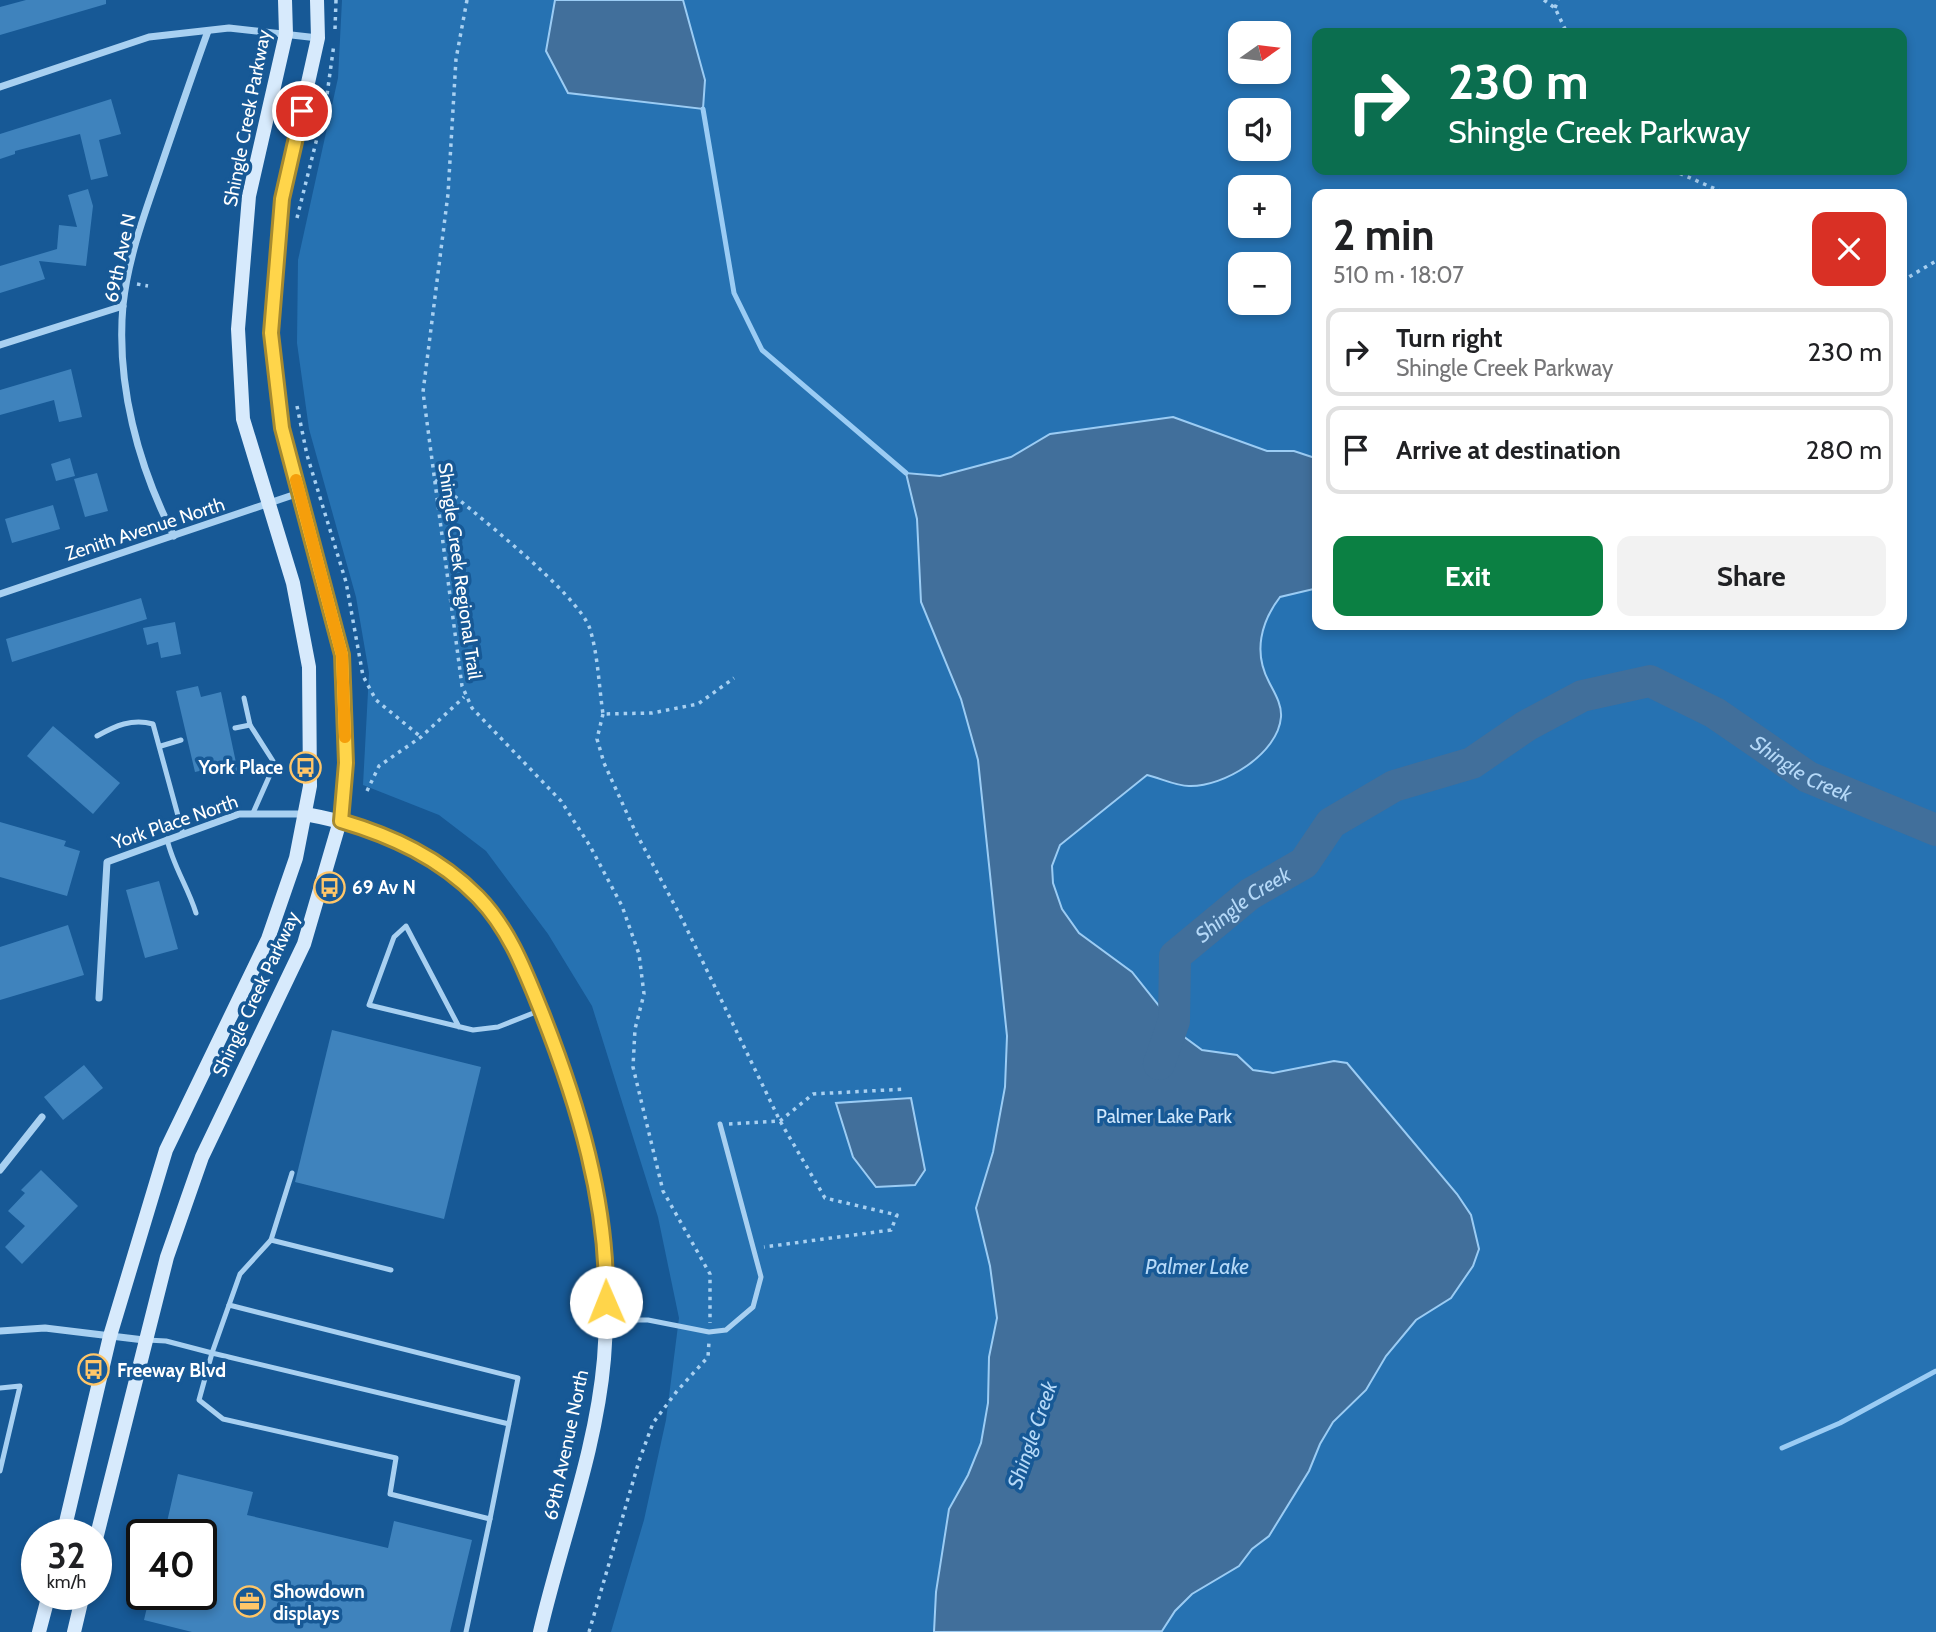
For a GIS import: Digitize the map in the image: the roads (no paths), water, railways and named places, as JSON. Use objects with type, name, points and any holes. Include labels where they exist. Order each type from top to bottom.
[{"type":"street","name":"Shingle Creek Parkway","points":[[67,1519],[110,1336],[166,1150],[268,939],[296,858],[305,814],[312,757],[309,667],[293,583],[243,419],[238,329],[249,195],[286,34],[285,0]]},
{"type":"street","name":"Shingle Creek Parkway","points":[[101,1519],[167,1257],[202,1157],[304,944],[341,821],[346,763],[342,655],[282,428],[271,333],[282,199],[318,38],[317,0]]},
{"type":"street","points":[[0,88],[149,37],[229,28],[318,38]]},
{"type":"street","name":"69th Ave N","points":[[174,536],[155,500],[137,446],[125,377],[123,306],[137,237],[208,31]]},
{"type":"street","points":[[0,345],[123,306]]},
{"type":"street","name":"Zenith Avenue North","points":[[0,594],[299,494]]},
{"type":"street","name":"York Place North","points":[[99,998],[107,862],[239,814],[305,814]]},
{"type":"street","name":"69th Avenue North","points":[[305,814],[341,821],[414,848],[465,884],[480,899],[516,950],[574,1100],[595,1187],[603,1235],[606,1320],[597,1405],[571,1522],[540,1632]]},
{"type":"street","points":[[0,1170],[43,1117]]},
{"type":"street","points":[[0,1331],[45,1328],[144,1340]]},
{"type":"street","points":[[40,1632],[45,1610]]},
{"type":"street","points":[[74,1632],[79,1610]]},
{"type":"lane","points":[[244,698],[250,725],[274,761],[253,813]]},
{"type":"lane","points":[[97,736],[116,725],[141,720],[153,724],[183,834]]},
{"type":"lane","points":[[235,729],[250,725]]},
{"type":"lane","points":[[161,746],[181,740]]},
{"type":"lane","points":[[167,839],[173,866],[186,883],[196,914]]},
{"type":"lane","points":[[459,1027],[407,926],[394,937],[369,1005],[459,1027],[473,1030],[498,1027],[541,1010]]},
{"type":"lane","points":[[606,1320],[648,1320],[709,1332],[726,1330],[753,1307],[761,1278],[720,1124]]},
{"type":"lane","points":[[292,1173],[271,1240],[247,1263],[229,1305],[199,1400],[223,1419],[397,1458],[390,1494],[490,1519]]},
{"type":"lane","points":[[271,1240],[391,1270]]},
{"type":"lane","points":[[229,1305],[518,1378],[466,1632]]},
{"type":"lane","points":[[144,1340],[166,1341],[509,1424]]},
{"type":"lane","points":[[0,1388],[20,1386],[0,1471]]},
{"type":"water","points":[[555,0],[683,0],[705,80],[703,109],[568,93],[546,51]]},
{"type":"water","name":"Palmer Lake","points":[[1173,417],[1267,451],[1294,451],[1312,457],[1312,589],[1280,597],[1268,617],[1261,638],[1261,660],[1281,712],[1278,731],[1270,744],[1247,766],[1218,781],[1184,786],[1147,775],[1060,845],[1052,866],[1053,883],[1062,909],[1079,933],[1132,972],[1183,1036],[1202,1050],[1237,1055],[1253,1070],[1273,1073],[1334,1061],[1347,1063],[1457,1194],[1471,1215],[1479,1249],[1473,1266],[1451,1298],[1416,1320],[1386,1356],[1366,1390],[1333,1422],[1309,1471],[1269,1536],[1252,1549],[1239,1566],[1192,1594],[1175,1611],[1162,1631],[934,1632],[936,1592],[949,1509],[968,1475],[981,1443],[988,1403],[989,1357],[997,1318],[990,1266],[976,1208],[993,1152],[1005,1087],[1007,1036],[978,760],[961,699],[921,602],[917,519],[906,473],[940,476],[1011,457],[1050,434]]},
{"type":"water","points":[[911,1098],[925,1170],[915,1185],[876,1187],[853,1157],[836,1103]]},
{"type":"waterway","points":[[703,109],[734,293],[762,350],[906,473]]},
{"type":"waterway","name":"Shingle Creek","points":[[1159,1064],[1174,1021],[1175,956],[1250,894],[1304,863],[1331,823],[1394,786],[1472,763],[1526,726],[1582,696],[1650,681],[1715,713],[1808,777],[1936,830]]},
{"type":"waterway","points":[[1782,1448],[1840,1423],[1936,1371]]},
{"type":"place","name":"York Place","points":[[306,767]]},
{"type":"place","name":"69 Av N","points":[[329,887]]},
{"type":"place","name":"Freeway Blvd","points":[[94,1370]]},
{"type":"place","name":"Showdown displays","points":[[250,1602]]},
{"type":"park label","name":"Palmer Lake Park","points":[[1164,1116]]}]
